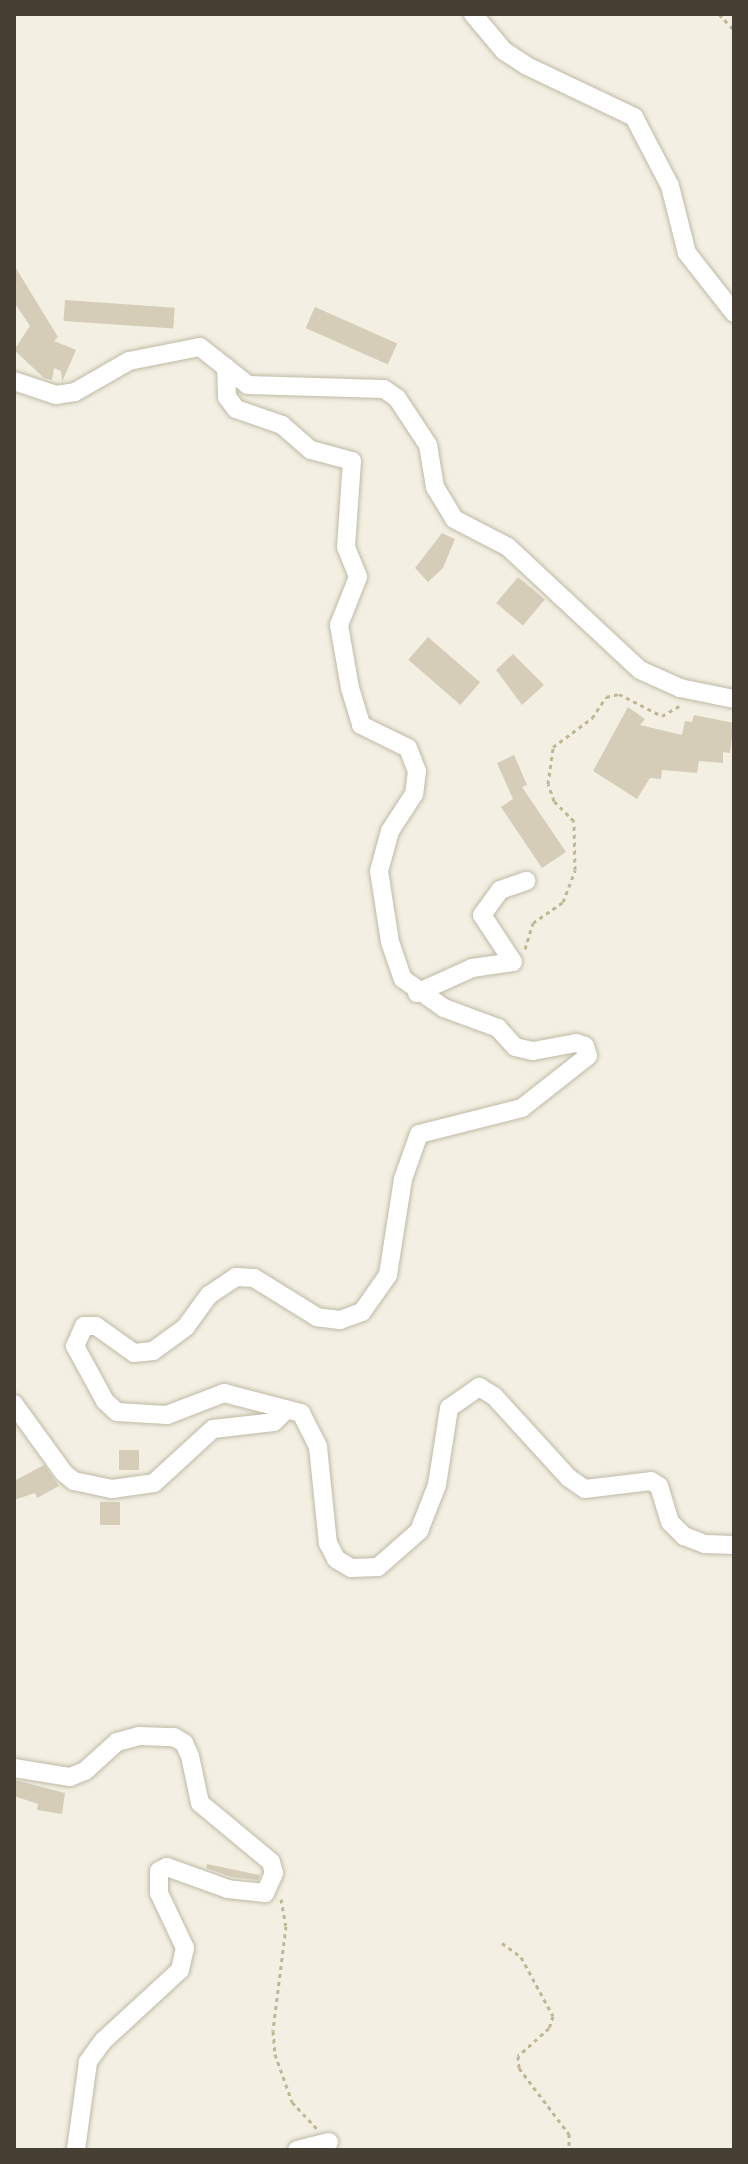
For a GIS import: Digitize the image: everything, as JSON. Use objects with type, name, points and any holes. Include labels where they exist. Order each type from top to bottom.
[{"type":"street","points":[[473,14],[504,51],[527,66],[634,117],[670,186],[687,253],[734,313]]},
{"type":"street","points":[[14,381],[56,395],[75,392],[129,361],[186,347],[200,347],[248,385],[384,389],[397,398],[428,445],[435,487],[454,519],[508,547],[640,670],[695,691],[734,699]]},
{"type":"street","points":[[226,367],[227,397],[236,409],[282,425],[311,450],[352,461],[346,547],[358,577],[339,625],[361,725],[408,748],[417,771],[414,794],[390,831],[379,871],[394,960],[417,993],[498,1028],[515,1047],[533,1051],[576,1043],[585,1046],[588,1056],[522,1108],[419,1134],[403,1179],[388,1275],[362,1312],[340,1320],[317,1317],[254,1278],[236,1277],[209,1295],[186,1327],[153,1351],[134,1353],[96,1326],[84,1326],[75,1346],[89,1373],[117,1412],[167,1415],[224,1393],[287,1409],[310,1424],[318,1447],[328,1543],[336,1559],[351,1568],[378,1567],[419,1531],[437,1485],[449,1408],[479,1387],[494,1396],[569,1478],[585,1489],[651,1481],[659,1486],[670,1522],[684,1536],[705,1544],[734,1545]]},
{"type":"street","points":[[417,993],[472,968],[504,967],[513,962],[482,915],[500,890],[526,881]]},
{"type":"street","points":[[14,1404],[64,1473],[74,1481],[112,1489],[154,1483],[213,1429],[274,1422],[287,1409]]},
{"type":"street","points":[[14,1768],[70,1777],[117,1742],[139,1736],[174,1737],[184,1743],[190,1756],[200,1803],[271,1862],[274,1873],[265,1893],[228,1889],[167,1867],[159,1871],[159,1893],[185,1948],[180,1970],[103,2041],[88,2062],[76,2150]]},
{"type":"street","points":[[297,2150],[329,2142]]},
{"type":"path","points":[[719,14],[734,30]]},
{"type":"path","points":[[513,962],[526,948],[533,923],[563,902],[575,870],[574,821],[554,801],[548,784],[553,747],[592,718],[606,697],[619,694],[662,716],[695,691]]},
{"type":"path","points":[[274,1873],[286,1926],[273,2031],[275,2054],[292,2102],[329,2142]]},
{"type":"path","points":[[502,1943],[521,1957],[553,2016],[549,2028],[518,2056],[519,2068],[553,2120],[569,2134],[569,2150]]},
{"type":"building","points":[[14,265],[58,337],[54,341],[76,350],[62,382],[61,371],[54,368],[52,380],[44,378],[14,350],[30,326],[14,302]]},
{"type":"building","points":[[65,300],[175,308],[173,329],[64,321]]},
{"type":"building","points":[[315,307],[397,344],[388,365],[306,328]]},
{"type":"building","points":[[442,533],[455,539],[443,568],[428,582],[415,568]]},
{"type":"building","points":[[518,577],[545,599],[523,626],[496,603]]},
{"type":"building","points":[[428,637],[480,682],[460,705],[408,660]]},
{"type":"building","points":[[513,654],[544,685],[522,705],[496,670]]},
{"type":"building","points":[[628,707],[645,719],[640,725],[682,735],[685,721],[692,722],[694,715],[734,723],[730,753],[723,752],[723,763],[699,761],[697,773],[662,770],[661,779],[650,778],[637,799],[593,771]]},
{"type":"building","points":[[514,755],[527,785],[522,787],[566,852],[542,868],[501,807],[513,799],[497,763]]},
{"type":"building","points":[[119,1450],[139,1450],[139,1470],[119,1470]]},
{"type":"building","points":[[44,1465],[59,1486],[37,1498],[35,1493],[14,1500],[14,1481]]},
{"type":"building","points":[[100,1502],[120,1502],[120,1525],[100,1525]]},
{"type":"building","points":[[15,1780],[65,1793],[62,1814],[37,1810],[38,1804],[14,1796]]},
{"type":"building","points":[[207,1864],[260,1875],[258,1880],[231,1877],[206,1868]]}]
